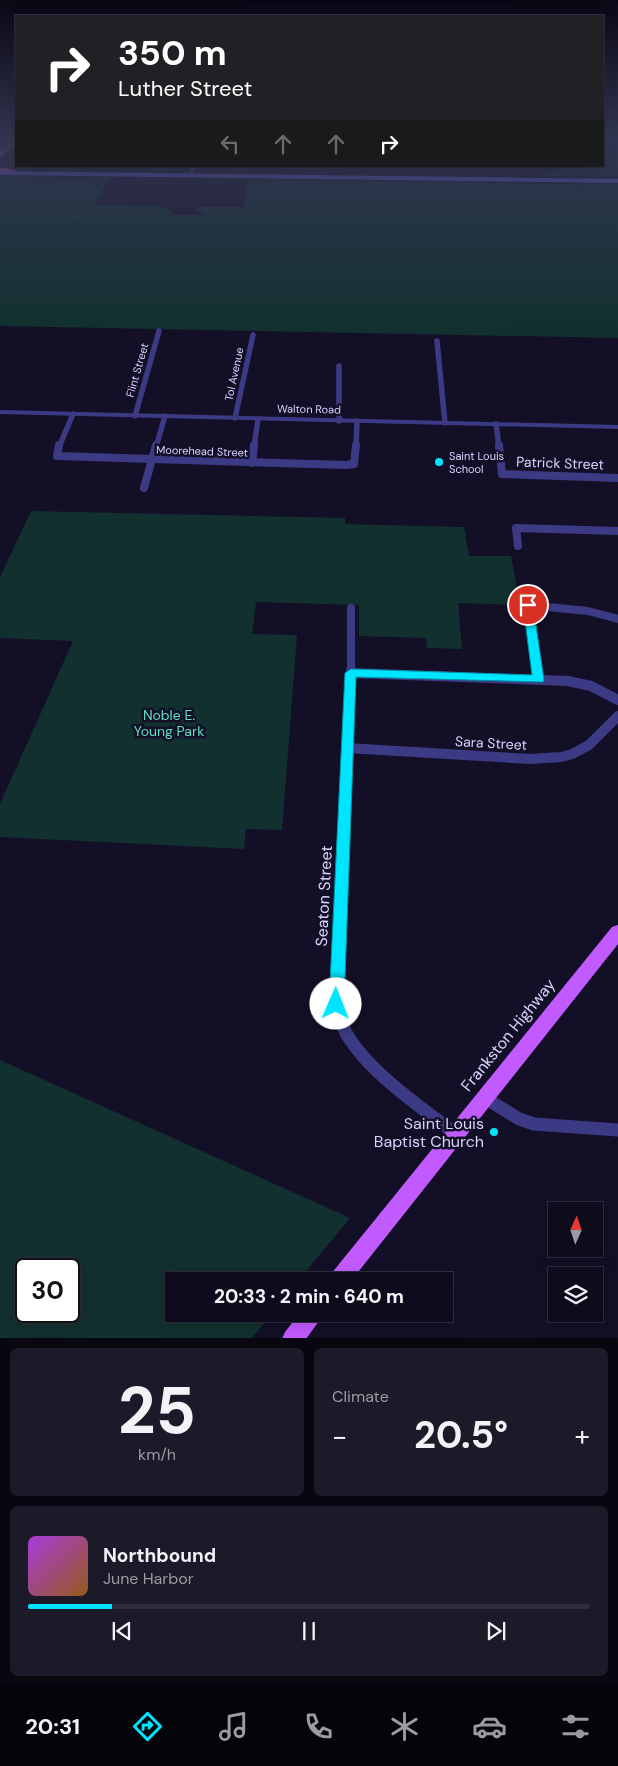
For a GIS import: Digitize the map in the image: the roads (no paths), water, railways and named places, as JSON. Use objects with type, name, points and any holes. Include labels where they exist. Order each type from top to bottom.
[{"type":"main road","name":"Frankston Highway","points":[[345,1272],[618,932]]},
{"type":"main road","points":[[292,1338],[305,1322]]},
{"type":"street","name":"Flint Street","points":[[135,416],[159,330]]},
{"type":"street","name":"Tol Avenue","points":[[235,418],[253,335]]},
{"type":"street","points":[[437,341],[445,423]]},
{"type":"street","points":[[339,366],[339,421]]},
{"type":"street","name":"Walton Road","points":[[0,412],[618,427]]},
{"type":"street","name":"Moorehead Street","points":[[73,414],[57,450],[57,456],[346,465],[354,464],[356,460],[357,421]]},
{"type":"street","points":[[144,488],[165,416]]},
{"type":"street","points":[[252,463],[258,419]]},
{"type":"street","name":"Patrick Street","points":[[496,424],[502,474],[618,478]]},
{"type":"street","points":[[518,546],[516,528],[618,531]]},
{"type":"street","points":[[539,680],[528,605],[588,611],[618,619]]},
{"type":"street","name":"Seaton Street","points":[[351,608],[351,673],[336,1000],[339,1016],[352,1043],[368,1063],[456,1134]]},
{"type":"street","points":[[351,673],[581,683],[618,700]]},
{"type":"street","name":"Sara Street","points":[[347,748],[554,759],[575,755],[588,747],[618,716]]},
{"type":"street","points":[[485,1098],[519,1119],[534,1124],[618,1130]]},
{"type":"waterway","points":[[0,219],[56,220],[90,225]]},
{"type":"place","name":"Saint Louis School","points":[[439,462]]},
{"type":"place","name":"Saint Louis Baptist Church","points":[[494,1132]]},
{"type":"park label","name":"Noble E. Young Park","points":[[169,724]]}]
